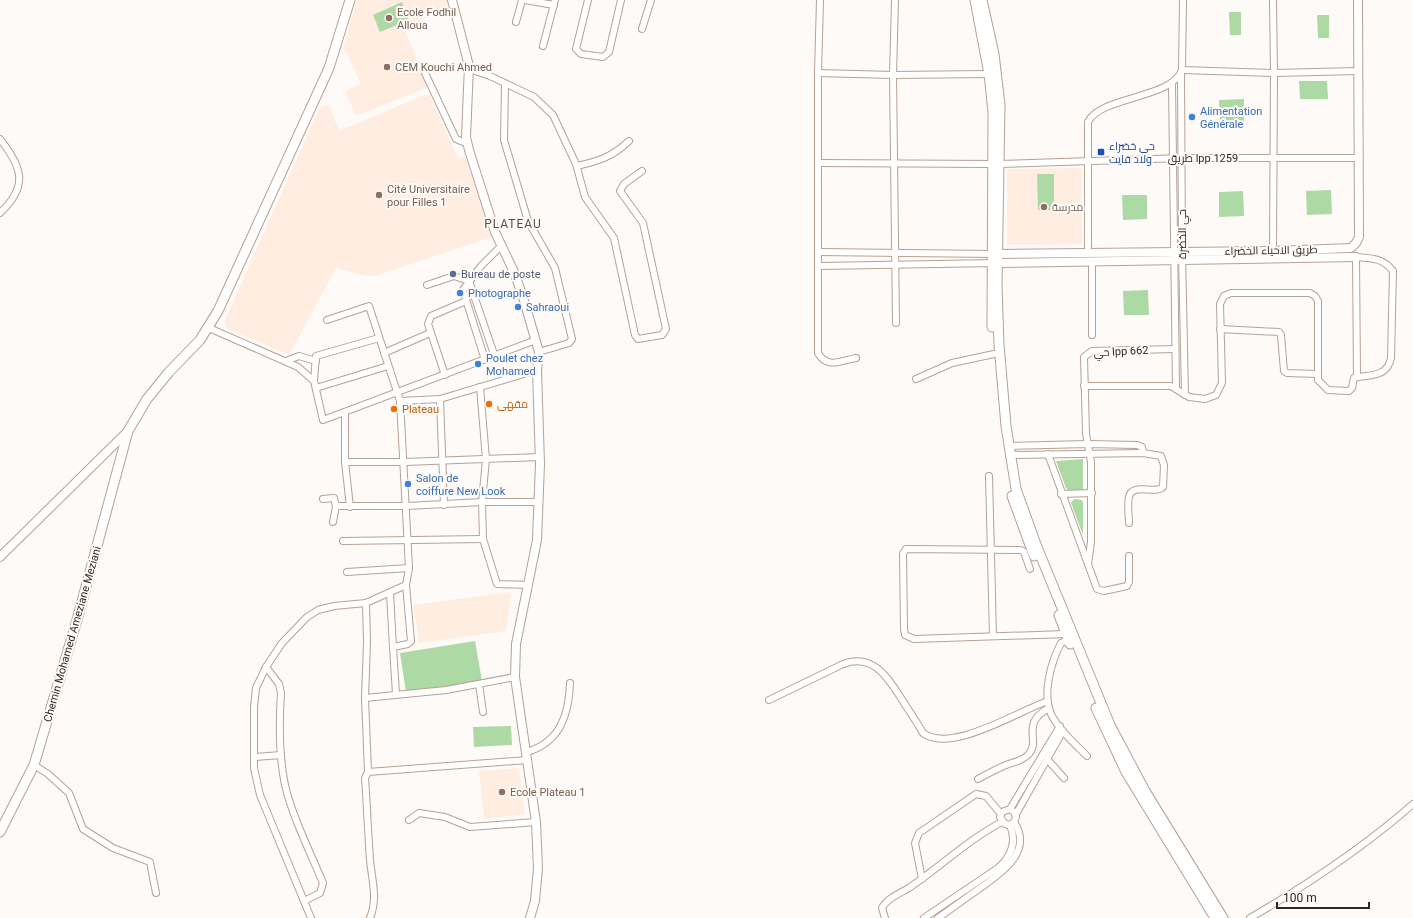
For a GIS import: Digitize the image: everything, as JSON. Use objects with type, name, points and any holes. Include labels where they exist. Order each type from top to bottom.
[{"type":"main road","name":"Chemin Mohamed Ameziane Meziani","points":[[0,832],[34,765],[77,620],[128,431],[147,399],[209,328],[330,68],[350,0]]},
{"type":"main road","points":[[975,0],[989,74],[996,164]]},
{"type":"main road","points":[[982,0],[998,87],[994,259],[994,354],[1004,456],[1010,491],[1022,525],[1102,725],[1118,757],[1215,918]]},
{"type":"main road","points":[[994,259],[1000,365],[1009,450],[1015,483],[1023,511],[1110,725],[1148,796],[1223,918]]},
{"type":"street","points":[[452,0],[469,69],[466,137],[495,232],[514,272],[539,352],[537,370],[540,457],[537,540],[516,644],[514,677],[536,822],[538,868],[535,901],[530,918]]},
{"type":"street","points":[[516,22],[524,0],[554,2],[543,46]]},
{"type":"street","points":[[588,0],[576,49],[581,54],[602,57],[609,52],[621,0]]},
{"type":"street","points":[[642,29],[651,0]]},
{"type":"street","points":[[820,0],[818,73],[818,352],[822,360],[828,363],[856,358]]},
{"type":"street","points":[[895,0],[893,75],[896,323]]},
{"type":"street","points":[[1088,252],[1088,122],[1093,115],[1172,83],[1182,71],[1183,0]]},
{"type":"street","points":[[1273,0],[1273,251]]},
{"type":"street","points":[[1358,0],[1358,158]]},
{"type":"street","points":[[469,69],[490,76],[534,97],[548,108],[558,124],[577,166],[585,197],[614,238],[635,335],[638,339],[662,335],[666,329],[643,223],[620,191],[624,184],[642,171]]},
{"type":"street","points":[[1182,71],[1358,71]]},
{"type":"street","name":"حي الخضرة","points":[[1182,71],[1183,158],[1178,255],[1185,395]]},
{"type":"street","points":[[425,73],[456,139],[468,144]]},
{"type":"street","points":[[818,73],[893,75],[989,74]]},
{"type":"street","points":[[1172,83],[1173,159],[1178,255],[1175,349],[1176,389]]},
{"type":"street","points":[[506,84],[504,140],[528,221],[554,268],[572,338],[569,343],[539,352]]},
{"type":"street","points":[[0,139],[12,155],[19,171],[17,189],[12,200],[0,213]]},
{"type":"street","points":[[577,166],[612,155],[629,141]]},
{"type":"street","name":"طريق lpp 1259","points":[[819,163],[894,162],[996,164],[1183,158],[1358,158]]},
{"type":"street","name":"طريق الاحياء الخضراء","points":[[994,259],[1088,252],[1178,255],[1348,249],[1356,243],[1358,233],[1358,158]]},
{"type":"street","points":[[485,360],[463,290],[481,266],[501,246]]},
{"type":"street","points":[[818,252],[896,253],[994,259],[1092,261],[1178,255],[1356,257],[1379,259],[1389,267],[1394,276],[1390,363],[1381,373],[1357,377],[1353,380],[1352,388],[1349,391],[1332,391],[1321,384],[1318,374],[1318,301],[1313,294],[1227,294],[1220,304],[1222,383],[1219,392],[1209,399],[1190,398],[1169,386],[1084,386]]},
{"type":"street","points":[[1356,257],[1357,377]]},
{"type":"street","points":[[818,266],[896,265],[994,259]]},
{"type":"street","points":[[1092,261],[1092,335]]},
{"type":"street","points":[[428,285],[454,276],[469,281]]},
{"type":"street","points":[[469,281],[495,357]]},
{"type":"street","points":[[445,375],[428,324],[431,316],[466,301]]},
{"type":"street","points":[[327,320],[369,306],[400,401],[407,506],[409,568],[406,585],[412,641],[408,644],[393,647]]},
{"type":"street","points":[[209,328],[286,361],[298,367],[314,380]]},
{"type":"street","points":[[1220,329],[1280,332],[1284,371],[1287,373],[1318,374]]},
{"type":"street","points":[[384,352],[430,333]]},
{"type":"street","points":[[379,338],[316,356],[314,380],[323,420],[495,357],[536,340]]},
{"type":"street","name":"حي lpp 662","points":[[1088,564],[1091,542],[1092,493],[1083,360],[1089,352],[1175,349]]},
{"type":"street","points":[[916,379],[952,363],[994,354]]},
{"type":"street","points":[[286,361],[299,356],[316,362]]},
{"type":"street","points":[[316,388],[388,366]]},
{"type":"street","points":[[400,401],[440,399],[537,370]]},
{"type":"street","points":[[480,387],[486,459],[482,502],[483,539],[497,584],[528,586]]},
{"type":"street","points":[[440,399],[444,505]]},
{"type":"street","points":[[345,412],[345,462],[350,507]]},
{"type":"street","points":[[0,557],[128,431]]},
{"type":"street","points":[[1009,450],[1088,444],[1139,446],[1143,449],[1143,453]]},
{"type":"street","points":[[1009,450],[1048,454],[1143,453],[1158,455],[1163,458],[1164,485],[1158,490],[1136,489],[1131,492],[1128,498],[1129,524]]},
{"type":"street","points":[[1048,454],[1096,587],[1099,590],[1104,591],[1125,588],[1129,582],[1129,556]]},
{"type":"street","points":[[345,462],[405,462],[540,457]]},
{"type":"street","points":[[989,476],[993,636]]},
{"type":"street","points":[[1062,494],[1092,493]]},
{"type":"street","points":[[322,499],[334,498],[336,506],[333,522]]},
{"type":"street","points":[[336,506],[407,506],[482,502],[538,502]]},
{"type":"street","points":[[343,541],[483,539]]},
{"type":"street","points":[[1030,569],[1023,551],[991,549],[905,550],[903,554],[904,629],[908,638],[993,636],[1067,637]]},
{"type":"street","points":[[347,572],[409,568]]},
{"type":"street","points":[[311,918],[260,795],[254,768],[254,707],[256,688],[266,667],[282,643],[307,617],[318,610],[334,606],[366,603],[406,585]]},
{"type":"street","points":[[390,593],[396,694]]},
{"type":"street","points":[[366,603],[367,642],[365,698],[368,772],[365,778],[370,862],[375,894],[374,907],[370,918]]},
{"type":"street","points":[[1067,637],[1061,643],[1055,659],[1049,682],[1048,704],[1052,716],[1087,756]]},
{"type":"street","points":[[769,700],[841,665],[856,660],[875,666],[886,675],[896,687],[923,733],[929,738],[950,739],[977,732],[1010,718],[1028,708],[1048,704]]},
{"type":"street","points":[[266,667],[279,684],[282,693],[281,755],[286,786],[303,835],[323,883],[320,893],[304,901]]},
{"type":"street","points":[[365,698],[446,690],[514,677]]},
{"type":"street","points":[[368,772],[527,756],[557,732],[566,715],[570,683]]},
{"type":"street","points":[[479,684],[483,712]]},
{"type":"street","points":[[978,779],[1020,760],[1029,754],[1033,743],[1032,729],[1034,719],[1048,704]]},
{"type":"street","points":[[1001,814],[1004,810],[1010,809],[1047,759],[1061,728]]},
{"type":"street","points":[[938,918],[996,873],[1006,861],[1013,847],[1012,823],[1033,778],[1061,728]]},
{"type":"street","points":[[255,757],[281,755]]},
{"type":"street","points":[[1047,759],[1064,778]]},
{"type":"street","points":[[34,765],[48,774],[69,793],[83,829],[113,848],[150,862],[156,893]]},
{"type":"street","points":[[922,879],[915,843],[921,831],[976,794],[986,796],[1001,814],[1002,822]]},
{"type":"street","points":[[1250,918],[1323,873],[1363,844],[1413,804]]},
{"type":"street","points":[[1010,809],[1016,814]]},
{"type":"street","points":[[409,820],[419,813],[445,817],[470,827],[536,822]]},
{"type":"street","points":[[885,918],[882,908],[886,902],[922,879],[986,832],[1002,822],[1012,823]]},
{"type":"street","points":[[924,918],[996,873]]},
{"type":"shaded area","name":"CEM Kouchi Ahmed","points":[[357,0],[449,0],[451,8],[404,27],[428,87],[356,116],[345,91],[361,84],[346,51],[343,49]]},
{"type":"shaded area","name":"Cité Universitaire pour Filles 1","points":[[424,95],[430,96],[458,159],[464,157],[466,159],[492,237],[375,276],[365,276],[336,268],[289,355],[228,329],[225,325],[225,320],[320,107],[329,105],[339,131]]},
{"type":"shaded area","name":"مدرسة","points":[[1081,168],[1082,244],[1007,245],[1007,169]]},
{"type":"shaded area","points":[[511,592],[506,631],[419,643],[413,605]]},
{"type":"shaded area","name":"Ecole Plateau 1","points":[[519,768],[525,814],[484,819],[479,771]]},
{"type":"green space","points":[[402,2],[409,20],[380,32],[373,15]]},
{"type":"green space","points":[[1229,12],[1241,12],[1241,35],[1230,35]]},
{"type":"green space","points":[[1317,15],[1329,15],[1329,38],[1318,38]]},
{"type":"green space","points":[[1299,81],[1327,81],[1328,99],[1300,99]]},
{"type":"green space","points":[[1244,99],[1244,124],[1220,124],[1219,100]]},
{"type":"green space","points":[[1037,174],[1054,174],[1054,210],[1038,210]]},
{"type":"green space","points":[[1331,190],[1332,214],[1307,215],[1306,191]]},
{"type":"green space","points":[[1243,191],[1244,216],[1219,217],[1219,192]]},
{"type":"green space","points":[[1122,195],[1147,195],[1147,219],[1123,220]]},
{"type":"green space","points":[[1148,290],[1149,315],[1124,315],[1123,291]]},
{"type":"green space","points":[[1083,459],[1083,490],[1068,490],[1056,461]]},
{"type":"green space","points":[[1074,499],[1082,500],[1083,502],[1083,535],[1071,503]]},
{"type":"green space","points":[[475,641],[482,681],[406,692],[400,653]]},
{"type":"green space","points":[[511,726],[512,745],[474,747],[473,727]]},
{"type":"place","name":"Ecole Fodhil Alloua","points":[[389,18]]},
{"type":"place","name":"CEM Kouchi Ahmed","points":[[387,67]]},
{"type":"place","name":"Alimentation Générale","points":[[1192,117]]},
{"type":"place","name":"حي خضراء ولاد فايت","points":[[1101,152]]},
{"type":"place","name":"Cité Universitaire pour Filles 1","points":[[379,195]]},
{"type":"place","name":"مدرسة","points":[[1044,207]]},
{"type":"place","name":"Bureau de poste","points":[[453,274]]},
{"type":"place","name":"Photographe","points":[[460,293]]},
{"type":"place","name":"Sahraoui","points":[[518,307]]},
{"type":"place","name":"Poulet chez Mohamed","points":[[478,364]]},
{"type":"place","name":"مقهى","points":[[489,404]]},
{"type":"place","name":"Plateau","points":[[394,409]]},
{"type":"place","name":"Salon de coiffure New Look","points":[[408,484]]},
{"type":"place","name":"Ecole Plateau 1","points":[[502,792]]},
{"type":"district","name":"PLATEAU","points":[[513,224]]}]
